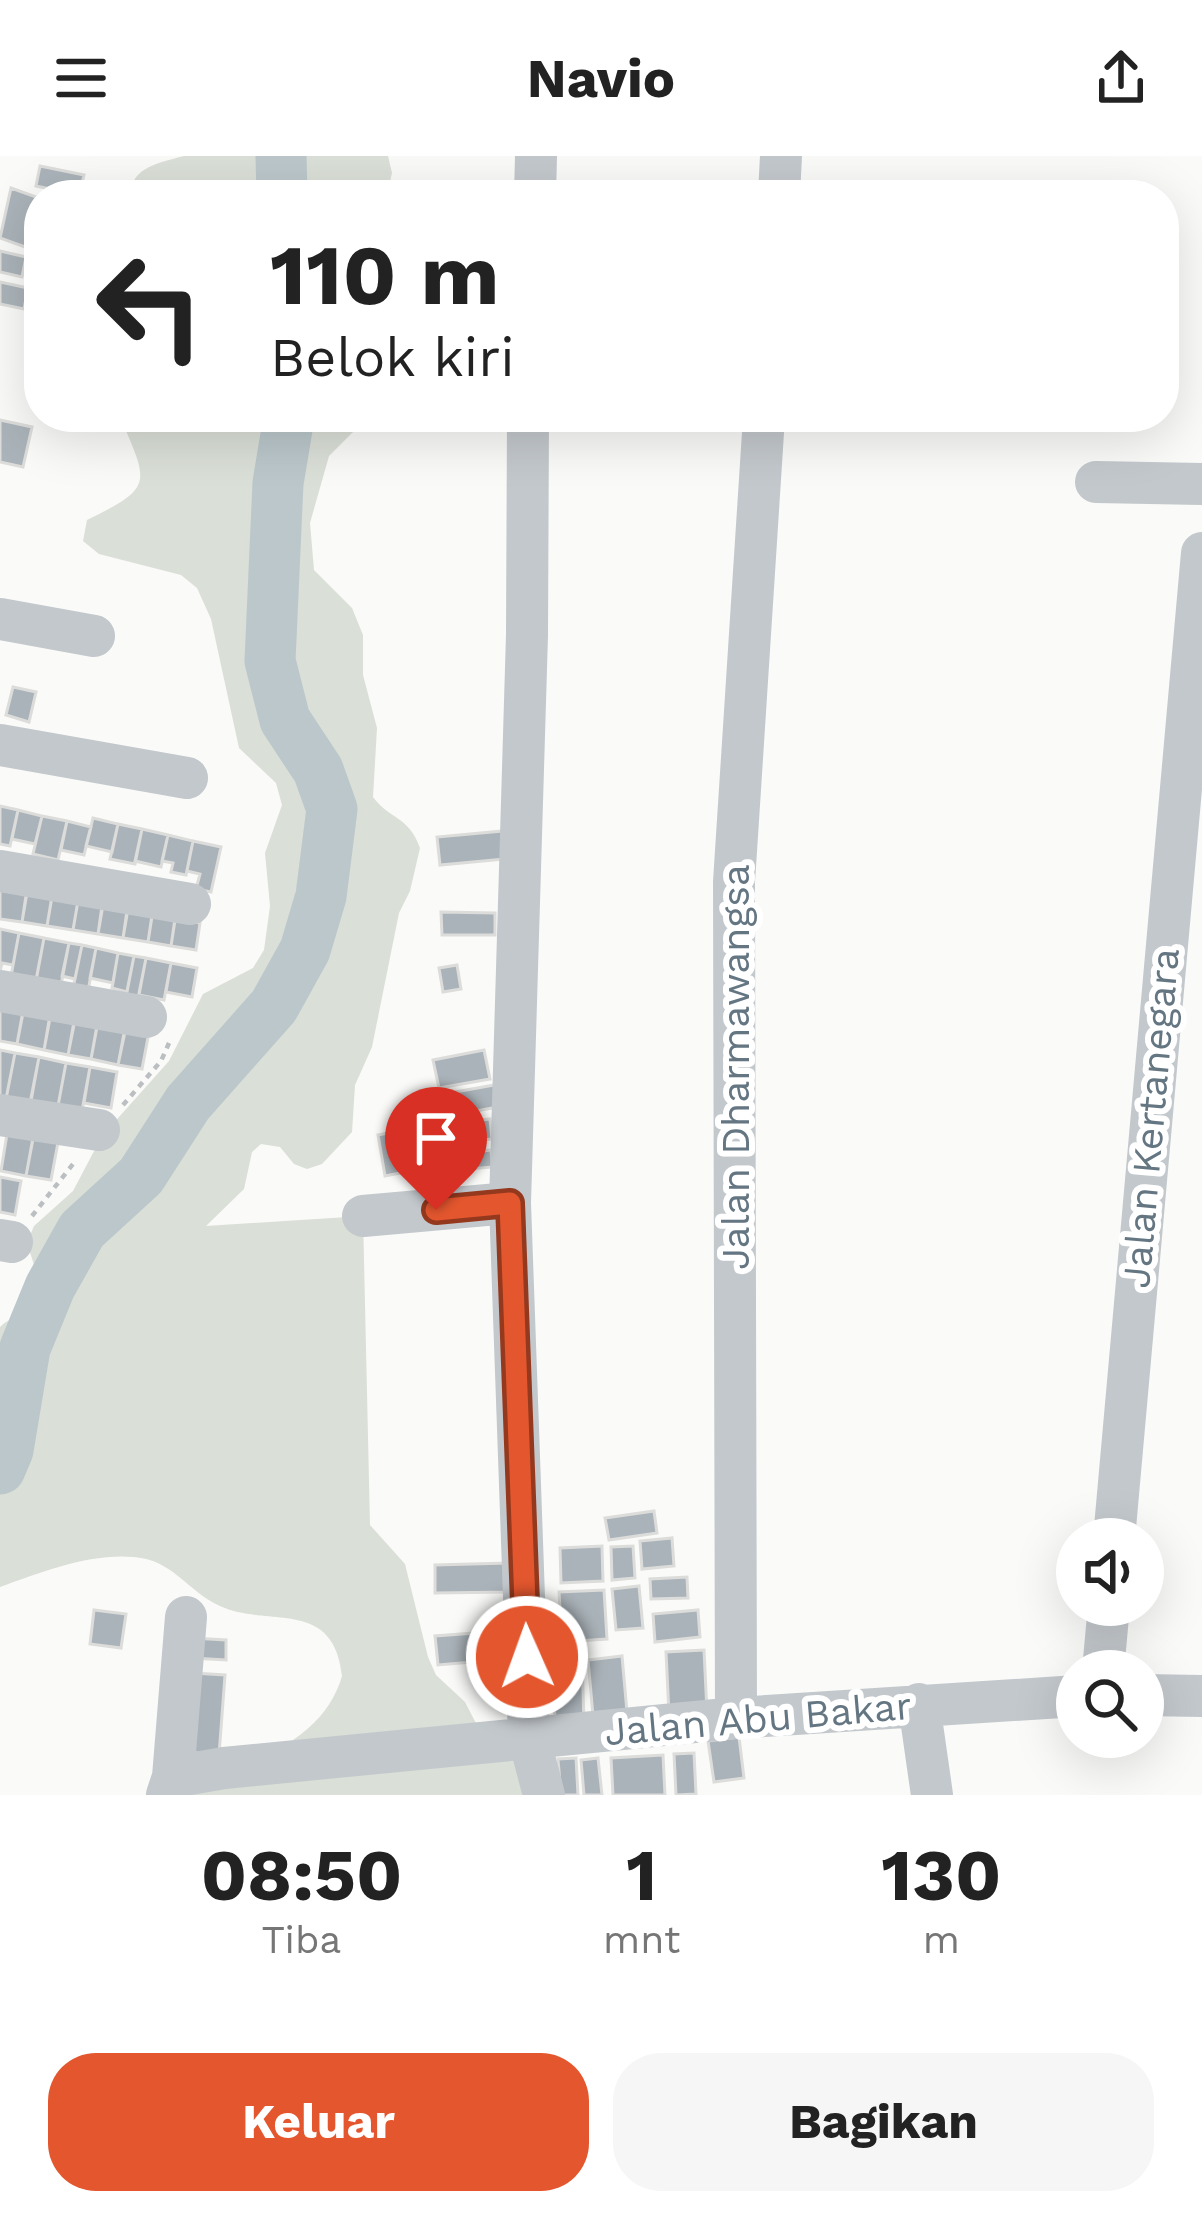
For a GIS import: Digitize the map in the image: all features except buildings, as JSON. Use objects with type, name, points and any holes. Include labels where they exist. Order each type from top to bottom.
[{"type":"street","points":[[528,432],[510,1203],[530,1738],[544,1795]]},
{"type":"street","name":"Jalan Dharmawangsa","points":[[736,1718],[734,882],[763,432]]},
{"type":"street","points":[[1096,482],[1202,484]]},
{"type":"street","name":"Jalan Kertanegara","points":[[1116,1518],[1202,554]]},
{"type":"street","points":[[0,619],[94,636]]},
{"type":"street","points":[[0,745],[187,778]]},
{"type":"street","points":[[0,872],[190,904]]},
{"type":"street","points":[[0,991],[146,1017]]},
{"type":"street","points":[[0,1115],[99,1130]]},
{"type":"street","points":[[363,1216],[510,1203]]},
{"type":"street","points":[[170,1786],[186,1617]]},
{"type":"street","points":[[1164,1695],[1202,1696]]},
{"type":"street","name":"Jalan Abu Bakar","points":[[170,1786],[530,1738],[919,1703],[1056,1697]]},
{"type":"street","points":[[919,1703],[932,1795]]},
{"type":"path","points":[[6,1241],[148,1078],[169,1044],[166,1023],[146,1017]]},
{"type":"shaded area","points":[[184,156],[388,156],[392,173],[390,180],[134,180],[157,164]]},
{"type":"shaded area","points":[[126,432],[353,432],[329,456],[310,523],[314,570],[352,608],[363,635],[363,675],[377,728],[373,797],[410,829],[420,848],[410,891],[399,913],[372,1047],[355,1085],[352,1132],[322,1164],[307,1169],[294,1164],[280,1147],[261,1144],[252,1152],[244,1189],[206,1226],[363,1216],[370,1525],[405,1564],[436,1675],[465,1702],[481,1733],[529,1738],[544,1795],[167,1795],[271,1753],[315,1722],[342,1676],[326,1635],[296,1620],[220,1606],[148,1559],[83,1561],[0,1587],[0,1327],[17,1318],[46,1326],[83,1255],[51,1269],[35,1268],[27,1243],[34,1226],[73,1191],[102,1136],[169,1061],[203,994],[253,968],[264,950],[270,906],[265,853],[282,805],[276,783],[239,748],[211,619],[197,588],[181,575],[99,554],[83,541],[87,520],[135,491],[140,481]]},
{"type":"waterway","points":[[281,156],[282,180]]},
{"type":"waterway","points":[[0,1469],[8,1450],[25,1348],[50,1287],[82,1230],[141,1176],[188,1103],[274,1006],[305,950],[321,896],[332,809],[318,770],[285,720],[270,661],[278,483],[286,432]]},
{"type":"route","points":[[436,1210],[510,1203],[527,1657]]}]
